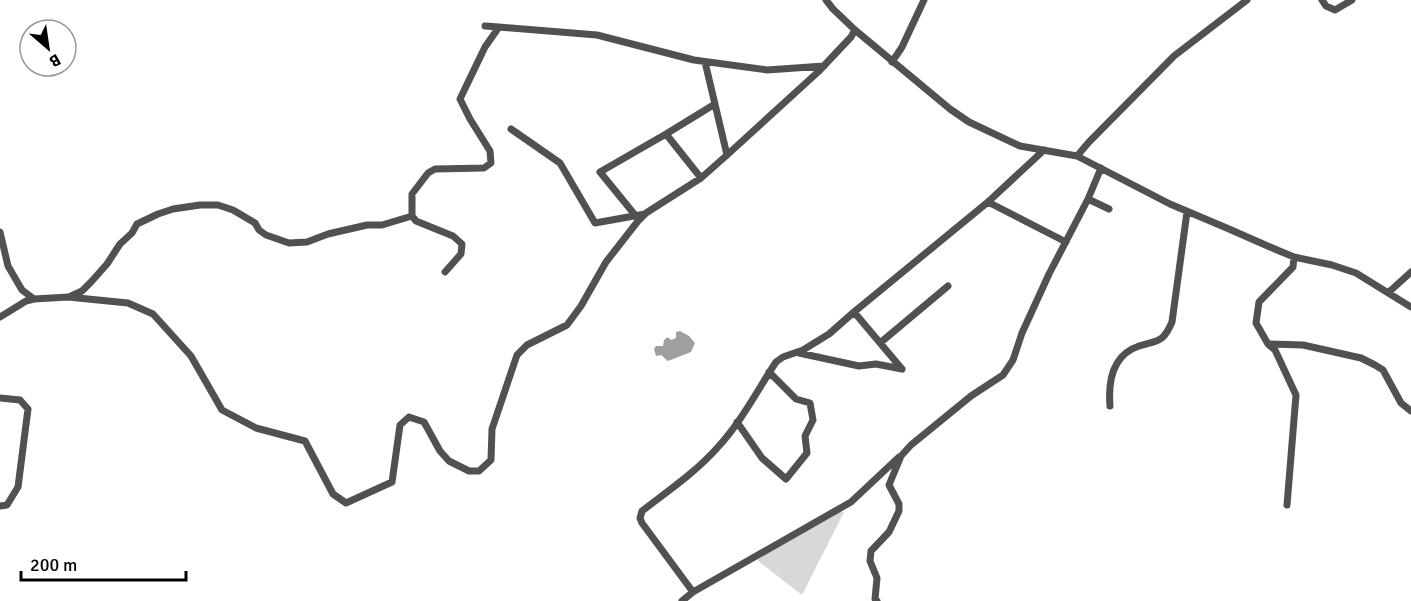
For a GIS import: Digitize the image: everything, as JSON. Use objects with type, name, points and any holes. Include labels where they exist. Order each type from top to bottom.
[{"type":"street","points":[[826,0],[855,30],[892,62],[950,110],[969,122],[1020,146],[1077,156],[1187,212],[1294,257],[1349,270],[1411,307]]},
{"type":"street","points":[[892,62],[902,47],[924,0]]},
{"type":"street","points":[[1077,156],[1174,56],[1247,0]]},
{"type":"street","points":[[1322,0],[1326,6],[1335,10],[1352,0]]},
{"type":"street","points":[[485,26],[597,35],[705,62],[767,70],[824,66]]},
{"type":"street","points":[[445,272],[461,254],[462,244],[453,236],[416,221],[412,216],[412,194],[428,173],[435,169],[484,168],[491,163],[490,151],[460,99],[485,47],[499,27]]},
{"type":"street","points":[[0,317],[26,301],[68,297],[128,303],[153,314],[191,356],[222,410],[256,428],[305,441],[333,494],[346,503],[392,482],[400,425],[409,417],[424,422],[440,452],[449,461],[469,471],[479,471],[491,460],[492,429],[517,355],[526,345],[567,325],[581,306],[606,262],[638,221],[646,213],[701,178],[824,66],[855,30]]},
{"type":"street","points":[[705,62],[727,155]]},
{"type":"street","points":[[635,215],[600,172],[715,104]]},
{"type":"street","points":[[511,129],[560,163],[595,223],[646,213]]},
{"type":"street","points":[[666,134],[701,178]]},
{"type":"street","points":[[693,592],[642,523],[640,515],[642,511],[694,470],[730,434],[776,362],[822,339],[988,202],[1044,150]]},
{"type":"street","points":[[682,601],[693,592],[850,502],[911,445],[971,396],[1003,375],[1013,360],[1022,333],[1049,274],[1088,199],[1101,168]]},
{"type":"street","points":[[1088,199],[1109,209]]},
{"type":"street","points":[[988,202],[1066,242]]},
{"type":"street","points":[[68,297],[82,291],[91,282],[137,224],[173,209],[218,205],[233,210],[255,223],[266,235],[288,243],[307,242],[328,234],[367,225],[382,225],[412,216]]},
{"type":"street","points":[[1110,406],[1111,376],[1115,364],[1126,353],[1137,347],[1158,341],[1167,334],[1172,322],[1187,212]]},
{"type":"street","points":[[0,232],[8,266],[22,290],[34,299]]},
{"type":"street","points":[[1287,505],[1296,395],[1275,351],[1268,344],[1256,322],[1259,302],[1293,267],[1294,257]]},
{"type":"street","points":[[1389,292],[1411,272]]},
{"type":"street","points":[[880,343],[948,285]]},
{"type":"street","points":[[796,352],[859,366],[876,363],[902,369],[854,312]]},
{"type":"street","points":[[1268,344],[1303,345],[1360,358],[1375,364],[1383,370],[1401,403],[1411,411]]},
{"type":"street","points":[[737,422],[762,458],[786,478],[807,453],[805,436],[813,420],[810,403],[796,399],[769,372]]},
{"type":"street","points":[[0,398],[20,400],[28,409],[18,487],[7,505],[0,507]]},
{"type":"street","points":[[877,601],[875,599],[877,578],[870,561],[871,551],[890,532],[899,511],[899,504],[889,485],[901,456]]},
{"type":"shaded area","points":[[680,331],[695,343],[691,352],[668,361],[661,355],[656,356],[654,349],[656,346],[663,346],[664,340],[668,337],[671,340],[676,338],[676,332]]},
{"type":"shaded area","points":[[838,512],[844,512],[802,595],[757,560],[769,550]]}]
